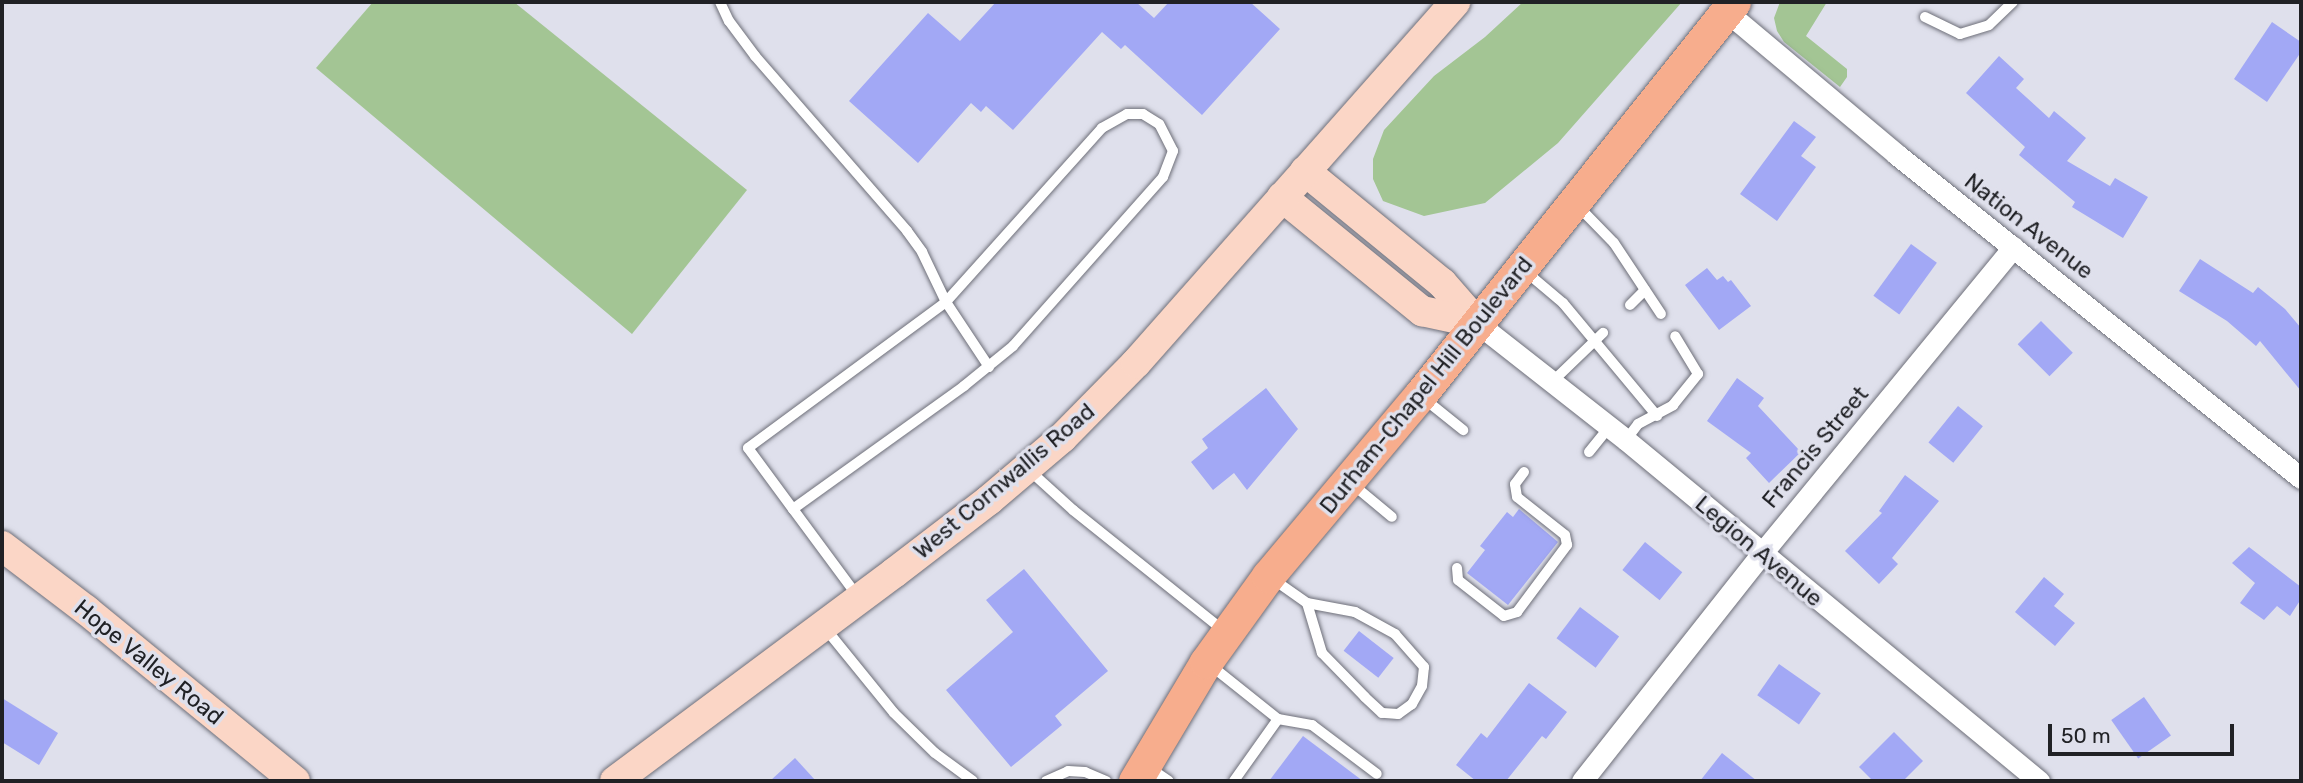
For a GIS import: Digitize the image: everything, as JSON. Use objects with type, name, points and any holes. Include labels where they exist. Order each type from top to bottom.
[{"type":"main road","name":"Durham-Chapel Hill Boulevard","points":[[1150,776],[1206,662],[1225,633],[1268,576],[1420,396],[1730,7]]},
{"type":"street","name":"West Cornwallis Road","points":[[615,781],[860,599],[1062,438],[1136,363],[1455,2]]},
{"type":"street","name":"Nation Avenue","points":[[1730,7],[2013,247],[2301,478]]},
{"type":"street","name":"Legion Avenue","points":[[1305,171],[1442,283],[1477,323],[1609,426],[2039,781]]},
{"type":"street","name":"Legion Avenue","points":[[1283,197],[1422,310],[1477,323]]},
{"type":"street","name":"Francis Street","points":[[1582,781],[1762,553],[2013,247]]},
{"type":"street","name":"Hope Valley Road","points":[[2,547],[86,610],[295,781]]},
{"type":"lane","points":[[720,2],[729,21],[755,56],[907,231],[922,252],[946,302],[989,367]]},
{"type":"lane","points":[[1925,17],[1960,34],[1989,24],[2013,2]]},
{"type":"lane","points":[[793,509],[989,367],[1013,346],[1163,177],[1173,150],[1159,124],[1143,114],[1127,114],[1101,128],[946,302],[748,448],[793,509],[860,599]]},
{"type":"lane","points":[[1573,201],[1614,243],[1661,314]]},
{"type":"lane","points":[[1521,268],[1563,303],[1657,416]]},
{"type":"lane","points":[[1630,305],[1645,290]]},
{"type":"lane","points":[[1552,382],[1603,333]]},
{"type":"lane","points":[[1626,440],[1638,424],[1673,405],[1699,374],[1675,336]]},
{"type":"lane","points":[[1420,396],[1463,430]]},
{"type":"lane","points":[[1589,452],[1609,426]]},
{"type":"lane","points":[[1027,468],[1073,510],[1225,633]]},
{"type":"lane","points":[[1457,568],[1458,580],[1504,616],[1517,612],[1567,545],[1565,536],[1517,497],[1515,484],[1524,472]]},
{"type":"lane","points":[[1349,481],[1392,517]]},
{"type":"lane","points":[[1268,576],[1307,603],[1354,612],[1395,634],[1424,667],[1422,686],[1412,704],[1398,714],[1382,713],[1364,697],[1322,653],[1307,603]]},
{"type":"lane","points":[[823,626],[894,713],[935,753],[973,781]]},
{"type":"lane","points":[[1206,662],[1278,719],[1312,725],[1377,774]]},
{"type":"lane","points":[[1234,781],[1278,719]]},
{"type":"lane","points":[[1046,781],[1068,771],[1085,772],[1106,781]]},
{"type":"green space","points":[[373,2],[514,2],[747,190],[632,334],[316,68]]},
{"type":"green space","points":[[1523,2],[1682,2],[1558,143],[1485,203],[1424,216],[1383,201],[1373,179],[1373,159],[1384,130],[1434,76],[1485,37]]},
{"type":"green space","points":[[1780,2],[1827,2],[1806,36],[1847,69],[1847,77],[1840,87],[1784,42],[1777,31],[1774,18]]},
{"type":"building","points":[[996,2],[1136,2],[1154,18],[1169,2],[1250,2],[1280,29],[1202,115],[1125,45],[1121,49],[1102,32],[1013,130],[986,106],[981,112],[971,103],[918,163],[849,101],[928,13],[960,41]]},
{"type":"building","points":[[2272,22],[2301,42],[2301,52],[2267,102],[2234,79]]},
{"type":"building","points":[[1999,56],[2024,79],[2016,88],[2049,118],[2054,111],[2086,138],[2067,161],[2110,186],[2115,178],[2148,197],[2123,238],[2072,207],[2075,202],[2019,155],[2025,147],[1966,93]]},
{"type":"building","points":[[1794,121],[1816,137],[1801,156],[1816,167],[1777,221],[1740,194]]},
{"type":"building","points":[[1911,244],[1937,263],[1899,315],[1873,296]]},
{"type":"building","points":[[2200,259],[2253,293],[2258,287],[2285,309],[2301,328],[2301,391],[2260,341],[2256,346],[2227,321],[2179,291]]},
{"type":"building","points":[[1707,268],[1717,280],[1723,276],[1728,282],[1731,280],[1751,306],[1719,330],[1685,285]]},
{"type":"building","points":[[2041,321],[2073,353],[2049,376],[2018,344]]},
{"type":"building","points":[[1737,378],[1764,398],[1758,406],[1801,452],[1769,483],[1746,458],[1751,453],[1707,421]]},
{"type":"building","points":[[1266,388],[1298,429],[1247,490],[1234,473],[1213,490],[1191,462],[1208,448],[1202,439]]},
{"type":"building","points":[[1958,406],[1983,426],[1953,463],[1928,443]]},
{"type":"building","points":[[1905,475],[1939,501],[1892,558],[1898,564],[1879,584],[1845,551],[1882,513],[1879,511]]},
{"type":"building","points":[[1519,509],[1558,542],[1508,605],[1467,573],[1485,550],[1480,546],[1507,512],[1513,517]]},
{"type":"building","points":[[1645,542],[1682,572],[1660,600],[1622,570]]},
{"type":"building","points":[[2249,547],[2301,587],[2301,599],[2290,616],[2277,606],[2264,620],[2240,603],[2255,583],[2232,563]]},
{"type":"building","points":[[1024,569],[1108,671],[1055,716],[1062,725],[1011,767],[946,690],[1013,632],[986,600]]},
{"type":"building","points":[[2044,577],[2064,594],[2054,606],[2075,623],[2055,646],[2015,612]]},
{"type":"building","points":[[1580,607],[1619,636],[1596,668],[1557,638]]},
{"type":"building","points":[[1359,631],[1394,658],[1378,678],[1344,651]]},
{"type":"building","points":[[1779,664],[1821,693],[1799,724],[1757,695]]},
{"type":"building","points":[[1529,683],[1567,712],[1546,739],[1542,736],[1506,781],[1476,781],[1456,765],[1481,733],[1487,738]]},
{"type":"building","points":[[2144,697],[2171,736],[2138,758],[2111,720]]},
{"type":"building","points":[[2,698],[58,733],[39,765],[2,742]]},
{"type":"building","points":[[1894,732],[1923,761],[1903,781],[1873,781],[1859,767]]},
{"type":"building","points":[[1303,736],[1363,781],[1269,781]]},
{"type":"building","points":[[1722,753],[1757,781],[1700,781]]},
{"type":"building","points":[[795,758],[816,781],[770,781]]}]
